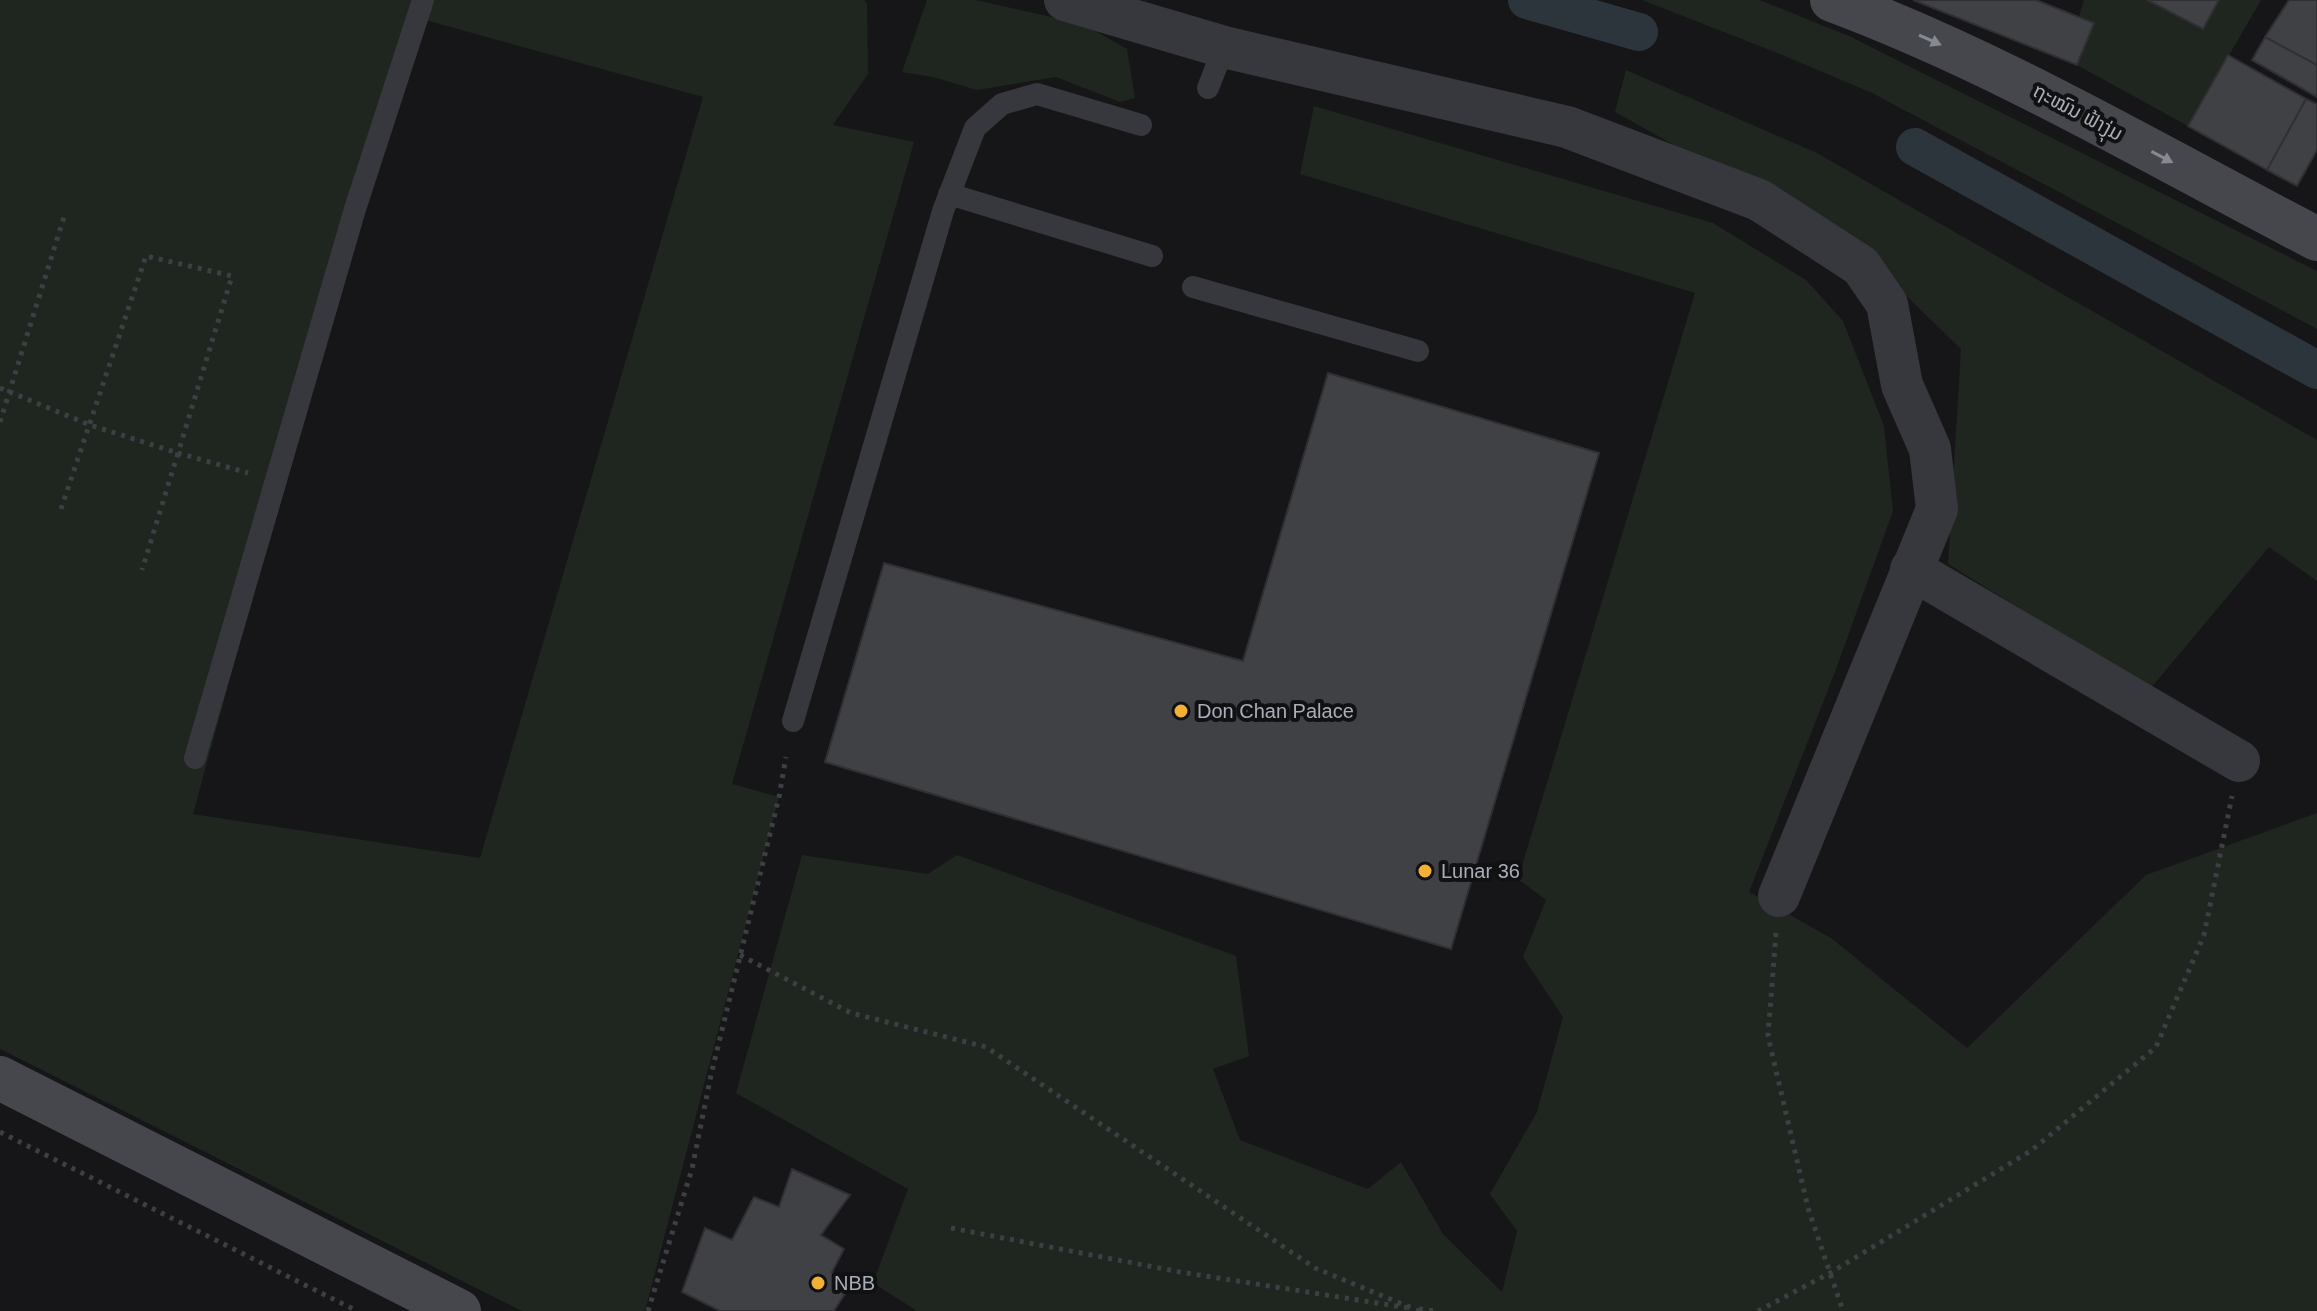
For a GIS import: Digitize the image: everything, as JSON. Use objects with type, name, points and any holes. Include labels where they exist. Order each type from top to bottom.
[{"type":"street","points":[[1065,0],[1224,47],[1567,127],[1759,200],[1861,266],[1887,304],[1902,385],[1930,449],[1937,509],[1779,896]]},
{"type":"street","name":"ຖະໝົນ ຟ້າງຸ່ມ","points":[[1832,0],[1890,10],[2317,239]]},
{"type":"street","points":[[1911,569],[2239,761]]},
{"type":"street","points":[[0,1078],[459,1311]]},
{"type":"lane","points":[[195,758],[355,209],[423,0]]},
{"type":"lane","points":[[1208,88],[1224,47]]},
{"type":"lane","points":[[793,721],[949,194],[975,128],[1002,104],[1037,94],[1141,125]]},
{"type":"lane","points":[[949,194],[1152,256]]},
{"type":"lane","points":[[1193,287],[1418,351]]},
{"type":"path","points":[[0,422],[64,217]]},
{"type":"path","points":[[61,509],[146,256],[232,276],[142,570]]},
{"type":"path","points":[[0,388],[90,425],[276,481]]},
{"type":"path","points":[[648,1311],[692,1169],[786,757]]},
{"type":"path","points":[[1758,1311],[1830,1273],[2032,1150],[2156,1047],[2204,935],[2239,761]]},
{"type":"path","points":[[1779,896],[1768,1036],[1808,1208],[1843,1311]]},
{"type":"path","points":[[740,955],[851,1013],[986,1047],[1315,1268],[1419,1310]]},
{"type":"path","points":[[0,1132],[357,1311]]},
{"type":"path","points":[[951,1228],[1180,1272],[1434,1311]]},
{"type":"shaded area","points":[[0,0],[864,0],[867,4],[868,74],[833,125],[914,142],[732,784],[779,797],[645,1311],[522,1311],[0,1049]],"holes":[[[411,16],[703,97],[480,858],[193,814]]]},
{"type":"shaded area","points":[[927,0],[976,0],[1083,24],[1127,49],[1135,98],[1120,102],[1056,77],[977,90],[902,72]]},
{"type":"shaded area","points":[[1642,0],[1760,0],[1851,37],[2317,271],[2317,329],[1872,93]]},
{"type":"shaded area","points":[[2084,0],[2261,0],[2188,126],[2077,65],[2093,23],[2079,17]]},
{"type":"shaded area","points":[[1626,70],[1817,153],[2317,440],[2317,581],[2269,547],[2150,689],[1948,564],[1961,349],[1855,246],[1615,112]]},
{"type":"shaded area","points":[[1314,106],[1713,223],[1806,280],[1843,321],[1884,426],[1893,511],[1835,672],[1749,892],[1831,938],[1967,1048],[2146,875],[2317,813],[2317,1311],[917,1311],[873,1283],[908,1189],[736,1093],[802,855],[928,874],[957,855],[1236,956],[1249,1056],[1213,1069],[1240,1140],[1368,1189],[1401,1162],[1443,1234],[1502,1292],[1517,1231],[1490,1194],[1537,1112],[1563,1017],[1523,957],[1546,900],[1518,879],[1695,293],[1300,174]]},
{"type":"building","points":[[1913,0],[2036,0],[2094,23],[2077,65]]},
{"type":"building","points":[[2147,0],[2219,0],[2203,29]]},
{"type":"building","points":[[2289,0],[2317,0],[2317,65],[2265,37]]},
{"type":"building","points":[[2265,37],[2317,65],[2317,97],[2252,60]]},
{"type":"building","points":[[2228,55],[2306,99],[2267,170],[2188,126]]},
{"type":"building","points":[[2306,99],[2317,104],[2317,150],[2297,186],[2267,170]]},
{"type":"building","name":"Don Chan Palace","points":[[1328,373],[1599,453],[1451,949],[825,762],[884,563],[1243,661]]},
{"type":"building","points":[[792,1169],[850,1195],[821,1235],[844,1249],[832,1272],[853,1281],[834,1311],[720,1311],[682,1292],[705,1228],[732,1240],[754,1197],[779,1207]]},
{"type":"waterway","points":[[1527,0],[1639,32]]},
{"type":"waterway","points":[[1915,147],[2317,370]]},
{"type":"place","name":"Don Chan Palace","points":[[1181,711]]},
{"type":"place","name":"Lunar 36","points":[[1425,871]]},
{"type":"place","name":"NBB","points":[[818,1283]]}]
